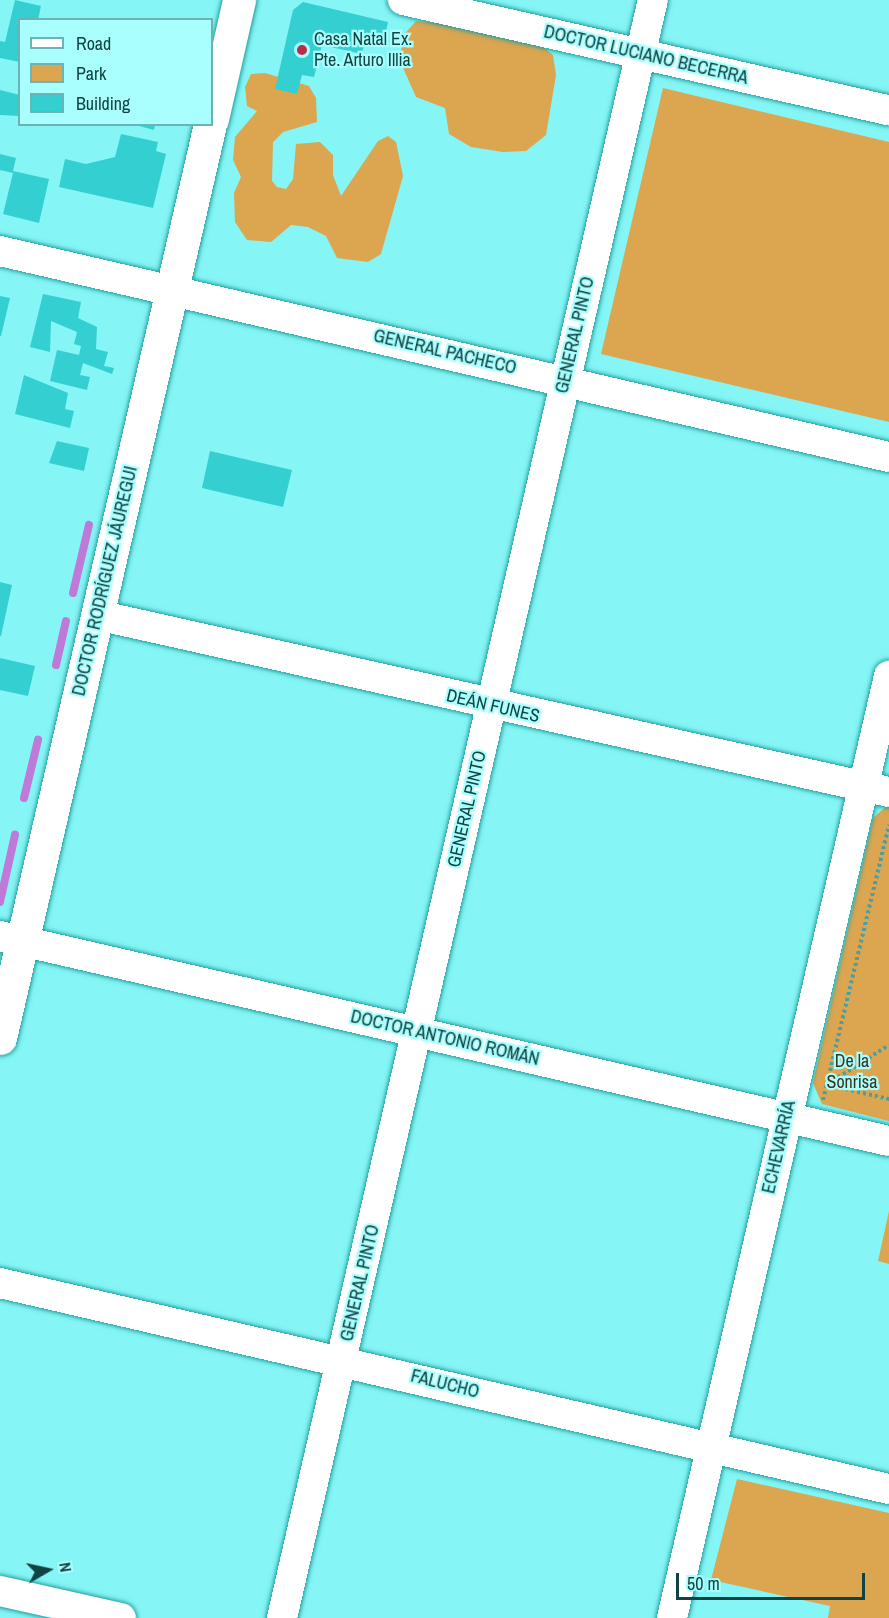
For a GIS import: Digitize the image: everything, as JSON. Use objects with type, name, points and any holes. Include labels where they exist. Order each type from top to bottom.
[{"type":"main road","points":[[213,114],[239,0]]},
{"type":"main road","name":"DOCTOR RODRÍGUEZ JÁUREGUI","points":[[0,1038],[11,938],[97,615],[210,126]]},
{"type":"street","name":"DOCTOR LUCIANO BECERRA","points":[[404,0],[889,110]]},
{"type":"street","name":"GENERAL PINTO","points":[[282,1618],[653,0]]},
{"type":"street","name":"GENERAL PACHECO","points":[[0,251],[173,289],[889,457]]},
{"type":"street","name":"DEÁN FUNES","points":[[97,615],[491,706],[876,789]]},
{"type":"street","name":"ECHEVARRÍA","points":[[672,1618],[785,1117],[876,789],[889,676]]},
{"type":"street","name":"DOCTOR ANTONIO ROMÁN","points":[[11,938],[889,1141]]},
{"type":"street","name":"FALUCHO","points":[[0,1282],[343,1359],[710,1449],[889,1489]]},
{"type":"street","points":[[0,1591],[121,1618]]},
{"type":"path","points":[[828,1084],[889,826]]},
{"type":"path","points":[[828,1084],[889,1045]]},
{"type":"path","points":[[828,1084],[889,1099]]},
{"type":"green space","points":[[416,21],[480,26],[533,39],[553,55],[556,75],[546,135],[526,151],[503,152],[471,147],[449,134],[445,108],[416,97],[404,70],[400,39]]},
{"type":"green space","points":[[265,73],[309,86],[316,98],[317,122],[283,132],[273,142],[272,181],[277,187],[286,189],[293,179],[296,144],[320,142],[333,155],[333,175],[341,196],[378,141],[388,136],[396,142],[403,176],[381,254],[368,262],[337,258],[326,236],[308,227],[291,225],[271,242],[247,240],[235,222],[234,193],[241,177],[233,160],[235,137],[257,111],[247,106],[245,87],[251,74]]},
{"type":"green space","points":[[663,88],[889,142],[889,422],[601,354]]},
{"type":"green space","name":"De la Sonrisa","points":[[889,804],[889,1121],[822,1104],[813,1083],[873,818]]},
{"type":"green space","points":[[889,1211],[889,1264],[878,1261]]},
{"type":"green space","points":[[737,1479],[889,1513],[889,1618],[828,1618],[830,1606],[711,1580]]},
{"type":"building","points":[[15,0],[41,6],[38,18],[18,18],[18,62],[0,58],[0,41],[5,42]]},
{"type":"building","name":"Casa Natal Ex. Pte. Arturo Illia","points":[[303,2],[388,22],[383,46],[365,42],[362,54],[322,45],[314,77],[302,75],[297,94],[275,89],[293,10]]},
{"type":"building","points":[[0,90],[18,94],[18,116],[0,115]]},
{"type":"building","points":[[139,126],[155,126],[154,130]]},
{"type":"building","points":[[121,134],[158,142],[156,151],[166,154],[153,208],[59,187],[65,159],[86,164],[115,157]]},
{"type":"building","points":[[0,154],[16,158],[13,171],[49,179],[39,223],[3,214],[13,173],[0,170]]},
{"type":"building","points":[[43,294],[81,302],[78,318],[97,327],[96,349],[108,352],[104,366],[114,368],[112,374],[83,363],[80,375],[90,377],[87,390],[50,381],[57,350],[79,355],[81,346],[74,344],[77,332],[51,321],[50,352],[30,347]]},
{"type":"building","points":[[0,296],[10,298],[1,336],[0,336]]},
{"type":"building","points":[[24,375],[68,393],[65,409],[74,411],[70,428],[15,414]]},
{"type":"building","points":[[57,441],[89,448],[84,471],[49,463]]},
{"type":"building","points":[[210,451],[292,470],[283,507],[202,488]]},
{"type":"building","points":[[0,582],[12,585],[1,636],[0,636]]},
{"type":"building","points":[[0,658],[35,666],[28,696],[0,690]]},
{"type":"waterway","points":[[73,593],[89,525]]},
{"type":"waterway","points":[[56,665],[66,621]]},
{"type":"waterway","points":[[24,798],[38,740]]},
{"type":"waterway","points":[[0,902],[15,835]]},
{"type":"place","name":"Casa Natal Ex. Pte. Arturo Illia","points":[[302,50]]}]
